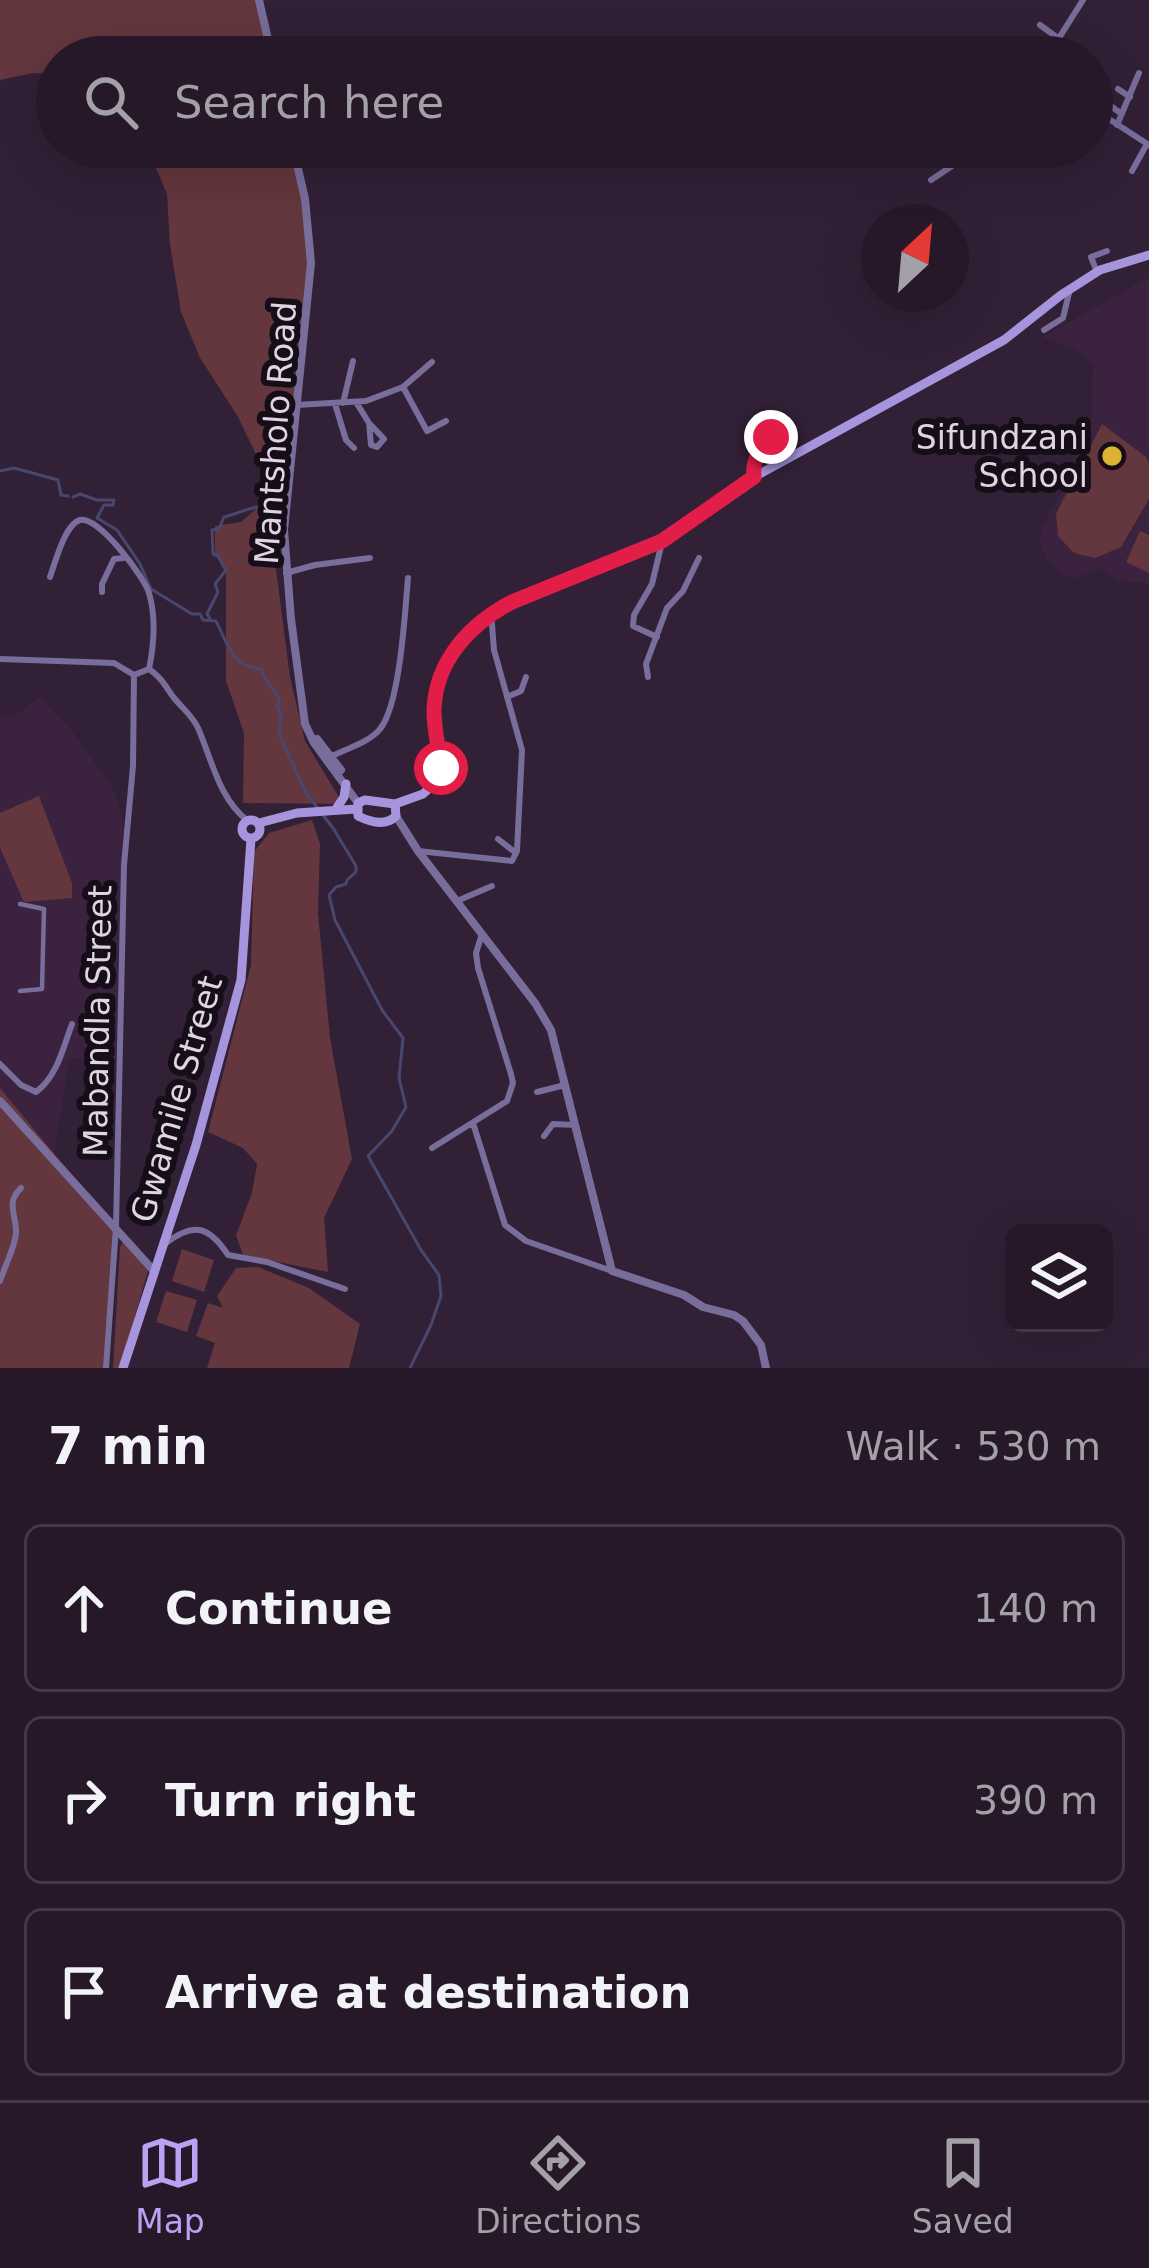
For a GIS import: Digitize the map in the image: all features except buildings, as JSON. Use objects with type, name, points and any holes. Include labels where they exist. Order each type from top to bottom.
[{"type":"main road","points":[[360,804],[358,816],[388,822],[395,810],[436,783],[441,768],[434,712],[437,687],[464,635],[491,612],[662,541],[754,477],[1004,340],[1097,272],[1149,255]]},
{"type":"main road","points":[[326,809],[344,797],[346,784]]},
{"type":"main road","points":[[253,822],[360,804],[395,810]]},
{"type":"main road","name":"Gwamile Street","points":[[123,1368],[196,1144],[241,980],[250,839],[260,832],[253,822]]},
{"type":"street","points":[[259,0],[267,36]]},
{"type":"street","points":[[1059,36],[1080,3],[1068,0]]},
{"type":"street","points":[[1040,26],[1055,36]]},
{"type":"street","points":[[1117,126],[1138,73]]},
{"type":"street","points":[[1118,88],[1130,97]]},
{"type":"street","points":[[1113,107],[1122,113]]},
{"type":"street","points":[[1113,123],[1148,144],[1132,171]]},
{"type":"street","name":"Mantsholo Road","points":[[298,168],[311,263],[284,530],[286,573],[305,724],[360,804]]},
{"type":"street","points":[[931,180],[953,168]]},
{"type":"street","points":[[1097,272],[1091,257],[1107,251]]},
{"type":"street","points":[[1044,330],[1063,317],[1070,289]]},
{"type":"street","points":[[352,361],[339,404],[346,440],[354,448]]},
{"type":"street","points":[[296,405],[356,402],[403,387],[432,362]]},
{"type":"street","points":[[403,387],[427,431],[446,421]]},
{"type":"street","points":[[356,402],[369,423]]},
{"type":"street","points":[[754,477],[753,467],[764,442],[793,428]]},
{"type":"street","points":[[50,577],[62,542],[78,521],[92,522],[109,536],[149,591],[154,631],[149,669]]},
{"type":"street","points":[[657,637],[633,626],[659,564],[662,541]]},
{"type":"street","points":[[286,573],[370,558]]},
{"type":"street","points":[[648,677],[646,664],[667,608],[676,602],[699,558]]},
{"type":"street","points":[[102,592],[112,561],[126,559]]},
{"type":"street","points":[[329,757],[381,729],[393,698],[408,578]]},
{"type":"street","points":[[418,850],[512,861],[516,853],[522,750],[494,650],[491,612]]},
{"type":"street","points":[[396,617],[403,628]]},
{"type":"street","points":[[0,659],[114,663],[134,675],[149,669]]},
{"type":"street","points":[[149,669],[164,680],[189,713],[227,797],[237,813],[253,822]]},
{"type":"street","name":"Mabandla Street","points":[[106,1368],[116,1227],[124,865],[133,766],[134,675]]},
{"type":"street","points":[[507,698],[521,692],[526,676]]},
{"type":"street","name":"Mantsholo Road","points":[[329,757],[360,804]]},
{"type":"street","points":[[395,810],[418,850],[551,1030],[612,1271]]},
{"type":"street","points":[[498,839],[516,853]]},
{"type":"street","points":[[457,901],[492,886]]},
{"type":"street","points":[[20,904],[44,909],[42,989],[20,991]]},
{"type":"street","points":[[432,1148],[507,1101],[513,1083],[478,968],[476,953],[482,934]]},
{"type":"street","points":[[0,1064],[21,1085],[36,1092],[56,1068],[72,1024]]},
{"type":"street","points":[[537,1092],[565,1084]]},
{"type":"street","points":[[0,1102],[153,1270]]},
{"type":"street","points":[[472,1123],[506,1225],[526,1241],[734,1315],[753,1330],[766,1368]]},
{"type":"street","points":[[544,1136],[553,1124],[575,1125]]},
{"type":"street","points":[[0,1281],[16,1238],[11,1202],[21,1188]]},
{"type":"street","points":[[161,1247],[182,1231],[197,1229],[217,1238],[228,1256],[267,1262],[345,1289]]},
{"type":"shaded area","points":[[0,0],[259,0],[267,36],[36,36],[36,73],[0,80]]},
{"type":"shaded area","points":[[156,168],[297,168],[311,242],[290,473],[273,546],[290,677],[305,741],[343,804],[243,803],[244,733],[226,681],[226,574],[215,554],[215,526],[241,522],[257,508],[265,473],[237,415],[200,358],[181,312],[167,194]]},
{"type":"shaded area","name":"Sifundzani School","points":[[1149,277],[1149,584],[1118,580],[1098,568],[1074,578],[1065,576],[1049,562],[1040,543],[1041,528],[1060,495],[1091,418],[1093,367],[1076,350],[1043,337]]},
{"type":"shaded area","points":[[1102,424],[1146,457],[1149,499],[1121,547],[1095,558],[1074,553],[1058,536],[1056,514]]},
{"type":"shaded area","points":[[1140,531],[1149,535],[1149,573],[1126,562]]},
{"type":"shaded area","points":[[40,697],[70,728],[116,793],[124,831],[117,1059],[69,1058],[53,1162],[0,1097],[0,715],[14,716]]},
{"type":"shaded area","points":[[39,796],[72,883],[72,898],[24,902],[0,848],[0,813]]},
{"type":"shaded area","points":[[312,820],[320,844],[318,913],[330,1038],[352,1159],[324,1218],[328,1272],[243,1255],[236,1235],[257,1164],[243,1148],[208,1132],[251,965],[254,852],[269,833]]},
{"type":"shaded area","points":[[0,1088],[116,1229],[106,1368],[0,1368]]},
{"type":"shaded area","points":[[123,1241],[148,1271],[120,1368],[113,1368],[120,1247]]},
{"type":"shaded area","points":[[182,1249],[214,1260],[204,1292],[172,1281]]},
{"type":"shaded area","points":[[258,1267],[309,1288],[360,1324],[349,1368],[207,1368],[215,1343],[196,1336],[208,1303],[223,1308],[217,1296],[236,1268]]},
{"type":"shaded area","points":[[166,1291],[197,1300],[187,1332],[156,1322]]},
{"type":"waterway","points":[[0,471],[14,468],[58,480],[61,495],[68,496]]},
{"type":"waterway","points":[[210,618],[207,614],[218,592],[215,584],[226,570],[213,554],[212,530],[219,529],[224,517],[271,505],[276,491]]},
{"type":"waterway","points":[[73,497],[114,500],[113,505],[104,505],[97,518],[117,530],[151,589],[192,614],[200,614],[203,620],[216,621],[236,658],[261,669],[279,699],[279,734],[306,793],[356,866],[346,884],[329,895],[335,920],[382,1010],[403,1038],[399,1078],[406,1107],[392,1131],[368,1156],[439,1275],[441,1296],[410,1368]]},
{"type":"place","name":"Sifundzani School","points":[[1112,456]]},
{"type":"route","points":[[441,768],[434,712],[437,687],[464,635],[491,612],[512,602],[662,541],[754,477],[753,467],[771,437]]}]
